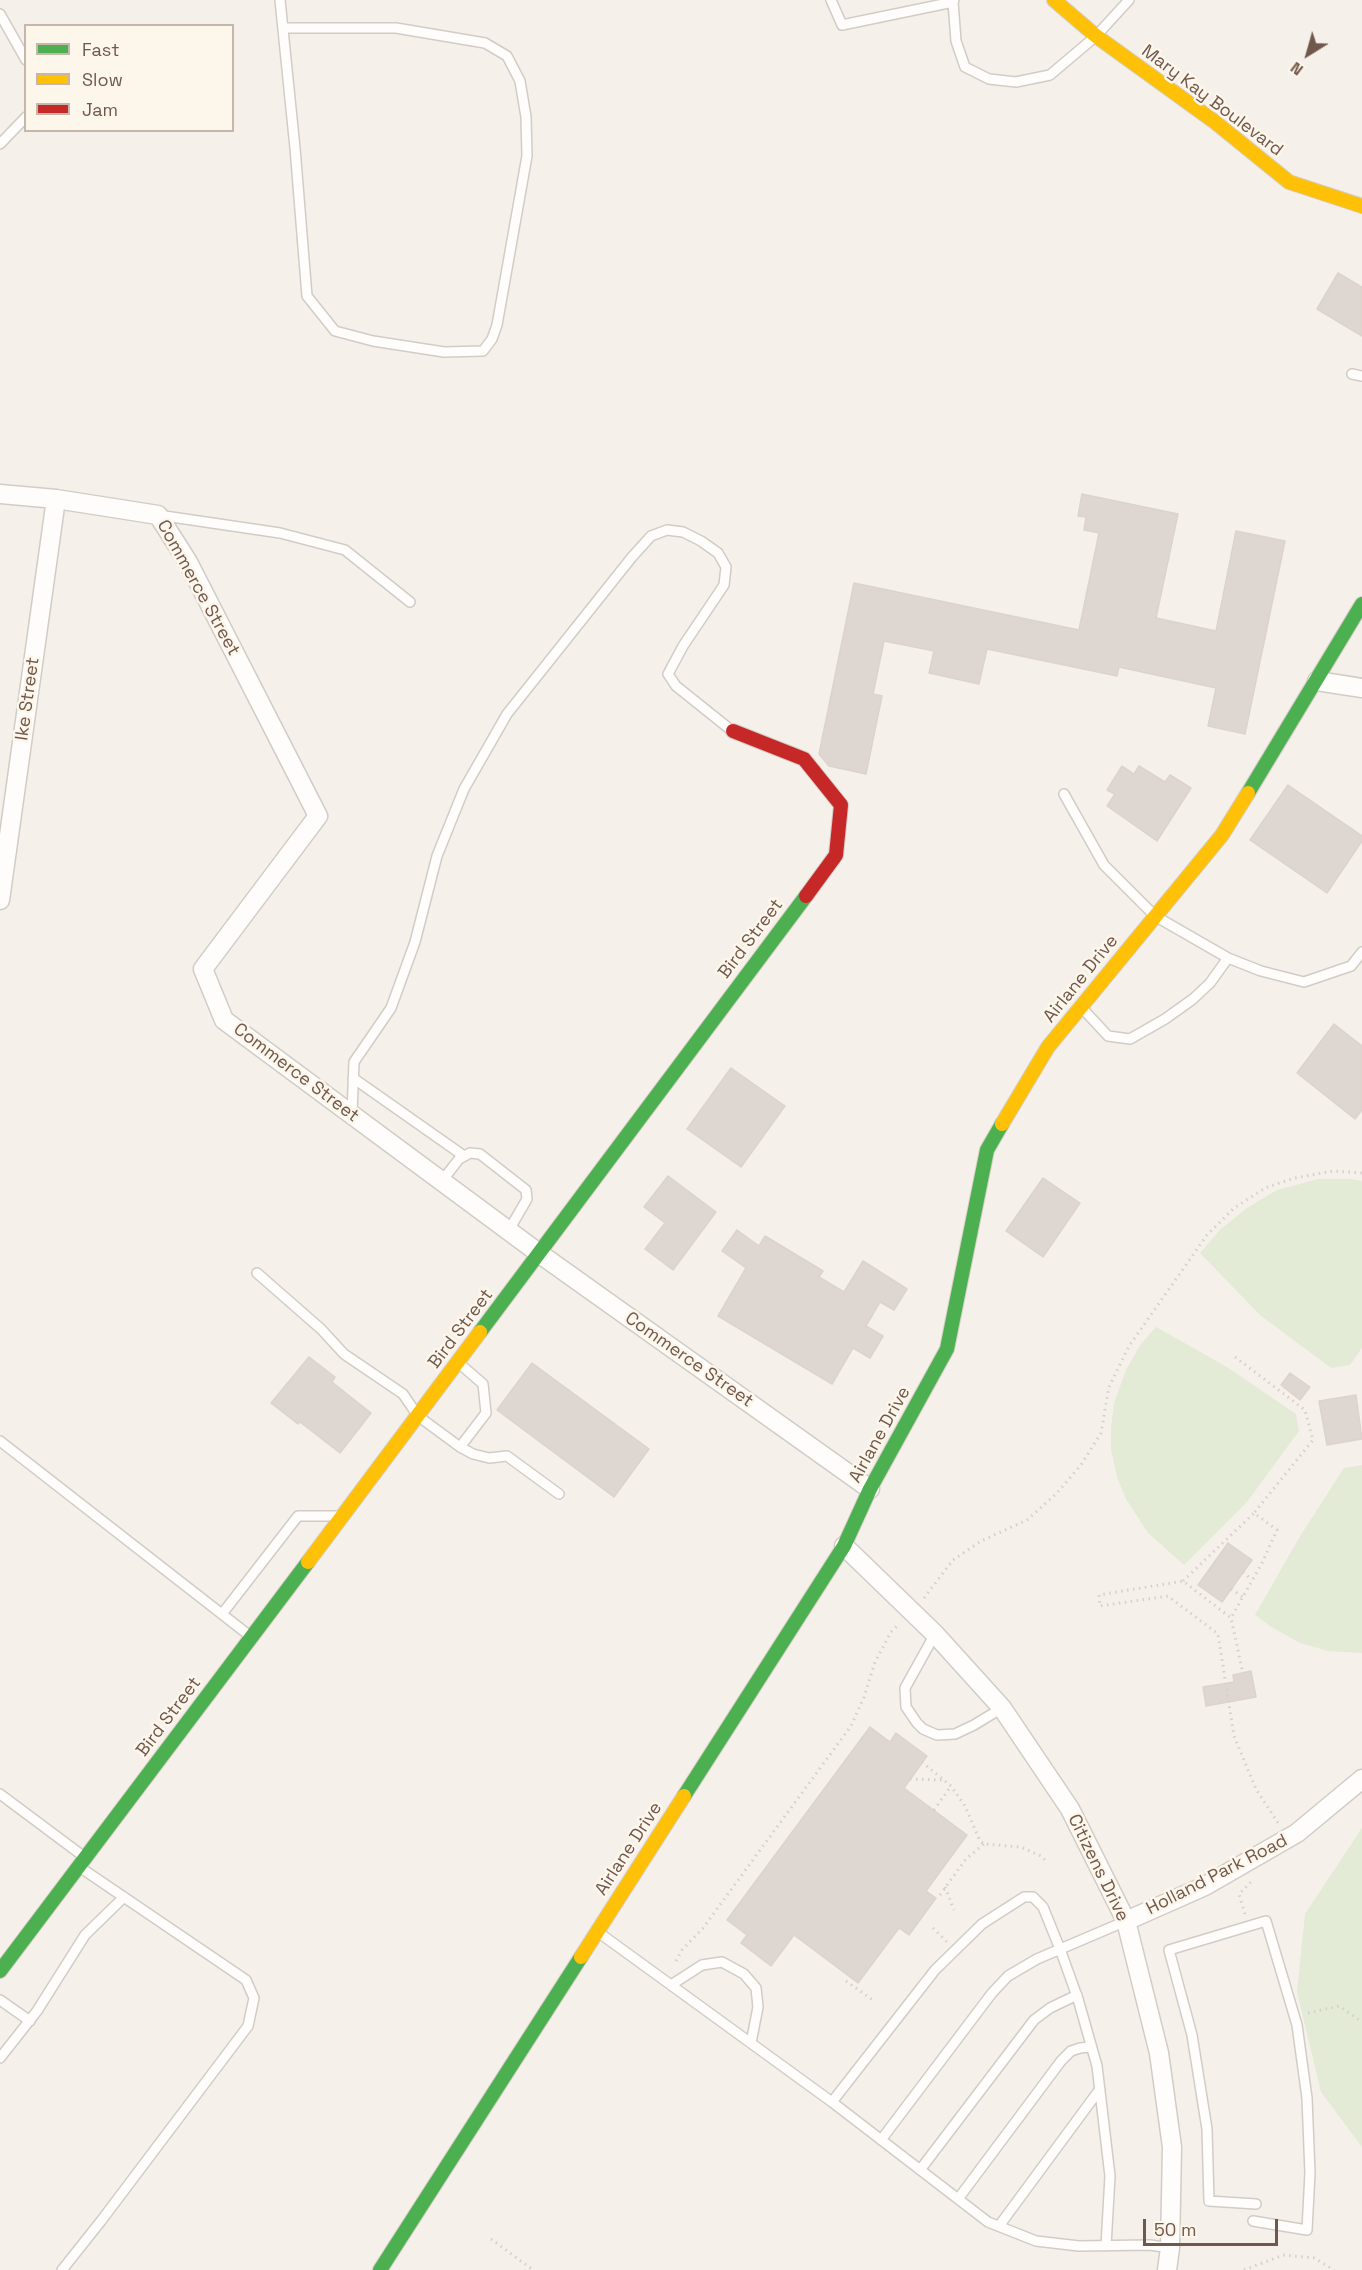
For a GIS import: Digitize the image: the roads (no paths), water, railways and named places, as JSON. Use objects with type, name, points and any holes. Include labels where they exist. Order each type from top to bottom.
[{"type":"street","name":"Mary Kay Boulevard","points":[[1054,0],[1096,36],[1215,122],[1289,182],[1362,206]]},
{"type":"street","name":"Commerce Street","points":[[0,494],[57,499],[158,515],[188,562],[318,816],[202,969],[224,1020],[540,1254],[870,1489]]},
{"type":"street","name":"Ike Street","points":[[0,900],[57,499]]},
{"type":"street","name":"Airlane Drive","points":[[380,2270],[844,1546],[870,1489],[947,1349],[987,1150],[1048,1047],[1222,835],[1362,604]]},
{"type":"street","points":[[1317,681],[1362,688]]},
{"type":"street","name":"Bird Street","points":[[0,1971],[540,1254],[836,855],[841,805],[804,759],[733,731]]},
{"type":"street","name":"Citizens Drive","points":[[844,1546],[935,1634],[1002,1708],[1070,1809],[1126,1922],[1159,2053],[1172,2147],[1170,2248],[1167,2270]]},
{"type":"street","name":"Holland Park Road","points":[[1126,1922],[1205,1886],[1297,1833],[1362,1779]]},
{"type":"lane","points":[[280,0],[307,296],[335,331],[373,341],[444,352],[483,351],[492,339],[497,325],[527,156],[526,117],[520,81],[507,56],[485,43],[396,28],[283,28]]},
{"type":"lane","points":[[831,0],[842,25],[953,1],[956,41],[965,67],[988,79],[1016,82],[1050,75],[1096,36],[1129,0]]},
{"type":"lane","points":[[0,14],[24,56]]},
{"type":"lane","points":[[0,144],[24,119]]},
{"type":"lane","points":[[158,515],[280,533],[345,550],[410,602]]},
{"type":"lane","points":[[352,1114],[354,1062],[391,1008],[415,942],[437,856],[464,789],[507,714],[632,557],[651,536],[667,530],[682,532],[701,541],[718,554],[726,567],[724,585],[683,646],[668,674],[676,686],[733,731]]},
{"type":"lane","points":[[1064,794],[1104,865],[1155,916],[1228,958],[1261,971],[1304,982],[1352,966],[1362,952]]},
{"type":"lane","points":[[1081,1007],[1108,1036],[1130,1039],[1166,1019],[1193,999],[1210,983],[1228,958]]},
{"type":"lane","points":[[353,1078],[464,1156]]},
{"type":"lane","points":[[442,1181],[459,1159],[470,1153],[480,1154],[526,1190],[527,1199],[508,1230]]},
{"type":"lane","points":[[256,1273],[321,1329],[344,1354],[403,1394],[418,1416],[460,1447],[473,1454],[489,1458],[507,1456],[559,1494]]},
{"type":"lane","points":[[458,1363],[483,1384],[486,1395],[486,1413],[460,1447]]},
{"type":"lane","points":[[0,1441],[251,1637]]},
{"type":"lane","points":[[222,1614],[298,1515],[342,1516]]},
{"type":"lane","points":[[935,1634],[905,1688],[906,1707],[917,1723],[923,1729],[937,1735],[955,1734],[1002,1708]]},
{"type":"lane","points":[[0,1794],[124,1897],[246,1980],[254,1998],[248,2026],[62,2270]]},
{"type":"lane","points":[[0,2058],[30,2021],[86,1935],[124,1897]]},
{"type":"lane","points":[[832,2102],[934,1970],[982,1924],[1024,1897],[1033,1897],[1043,1907],[1077,1995],[1100,2089],[1110,2176],[1106,2246]]},
{"type":"lane","points":[[1253,2221],[1307,2230],[1310,2173],[1307,2098],[1294,2016],[1266,1921],[1169,1950],[1196,2058],[1207,2129],[1209,2201],[1257,2204]]},
{"type":"lane","points":[[881,2140],[992,1993],[1008,1976],[1060,1949],[1126,1922]]},
{"type":"lane","points":[[597,1932],[832,2102],[988,2222],[1036,2241],[1079,2247],[1150,2245],[1170,2248]]},
{"type":"lane","points":[[671,1985],[702,1965],[723,1962],[744,1974],[756,1988],[758,2007],[751,2043]]},
{"type":"lane","points":[[920,2170],[1034,2020],[1050,2007],[1077,1995]]},
{"type":"lane","points":[[0,2000],[30,2021]]},
{"type":"lane","points":[[958,2199],[1061,2061],[1071,2052],[1091,2047]]},
{"type":"lane","points":[[999,2226],[1100,2089]]}]
